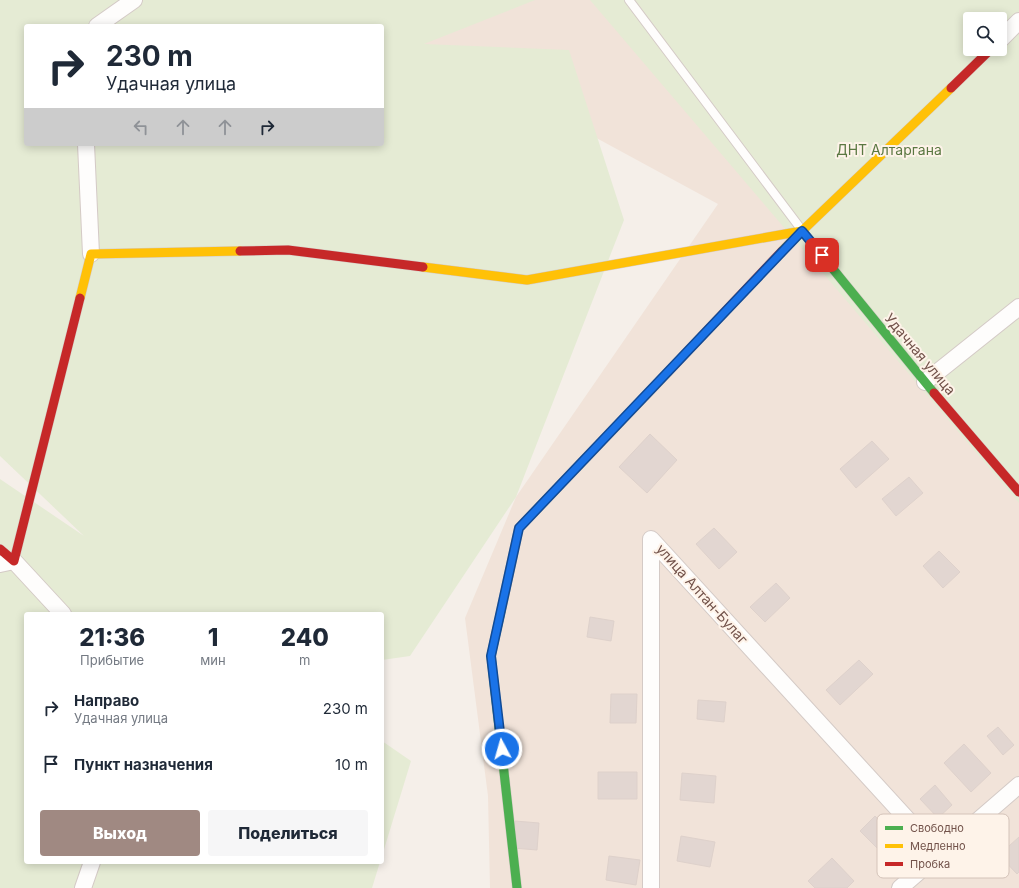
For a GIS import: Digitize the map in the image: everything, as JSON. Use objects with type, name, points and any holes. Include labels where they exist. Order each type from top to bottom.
[{"type":"street","points":[[100,24],[134,0]]},
{"type":"street","points":[[1007,33],[1019,21]]},
{"type":"street","points":[[517,888],[491,656],[519,528],[802,231],[983,56]]},
{"type":"street","points":[[7,562],[91,254],[86,146]]},
{"type":"street","points":[[91,254],[288,250],[526,280],[802,231]]},
{"type":"street","name":"Удачная улица","points":[[802,231],[925,382],[1019,492]]},
{"type":"street","points":[[925,382],[1019,307]]},
{"type":"street","name":"улица Алтан-Булаг","points":[[651,888],[652,539],[903,814]]},
{"type":"street","points":[[0,549],[7,562],[62,612]]},
{"type":"street","points":[[985,814],[1019,785]]},
{"type":"street","points":[[83,888],[91,864]]},
{"type":"street","points":[[900,888],[911,878]]},
{"type":"lane","points":[[629,0],[802,231]]},
{"type":"shaded area","points":[[291,0],[1019,0],[1019,888],[490,888],[488,796],[465,618],[516,497],[718,204],[423,44],[384,27],[384,24],[375,24]]},
{"type":"green space","points":[[0,0],[535,0],[424,44],[569,50],[624,220],[516,497],[410,656],[384,660],[384,612],[24,612],[24,864],[379,864],[372,888],[0,888],[0,479],[84,536],[0,456]]},
{"type":"green space","name":"ДНТ Алтаргана","points":[[590,0],[1019,0],[1019,503]]},
{"type":"green space","points":[[384,742],[411,761],[384,849]]},
{"type":"building","points":[[650,434],[677,460],[647,493],[619,467]]},
{"type":"building","points":[[872,441],[889,459],[856,488],[840,469]]},
{"type":"building","points":[[909,477],[923,493],[896,516],[882,499]]},
{"type":"building","points":[[714,528],[737,552],[719,569],[696,544]]},
{"type":"building","points":[[939,551],[960,572],[943,588],[923,566]]},
{"type":"building","points":[[776,583],[790,598],[765,622],[750,607]]},
{"type":"building","points":[[590,617],[614,621],[611,641],[587,637]]},
{"type":"building","points":[[859,660],[873,674],[840,705],[826,690]]},
{"type":"building","points":[[611,694],[637,694],[636,723],[610,723]]},
{"type":"building","points":[[698,700],[726,702],[724,722],[697,719]]},
{"type":"building","points":[[998,727],[1014,745],[1003,755],[987,736]]},
{"type":"building","points":[[964,744],[991,773],[971,792],[944,763]]},
{"type":"building","points":[[598,772],[637,772],[637,799],[598,799]]},
{"type":"building","points":[[682,773],[716,776],[714,803],[680,800]]},
{"type":"building","points":[[935,785],[952,805],[942,814],[934,814],[920,799]]},
{"type":"building","points":[[875,816],[877,818],[877,848],[860,831]]},
{"type":"building","points":[[515,821],[539,823],[537,850],[513,848]]},
{"type":"building","points":[[681,836],[715,842],[710,867],[677,861]]},
{"type":"building","points":[[1019,837],[1019,872],[1017,874],[1009,866],[1009,846]]},
{"type":"building","points":[[609,856],[640,860],[636,885],[606,880]]},
{"type":"building","points":[[832,858],[854,881],[847,888],[815,888],[808,881]]},
{"type":"traffic: fast","points":[[802,231],[934,393]]},
{"type":"traffic: fast","points":[[501,611],[491,656],[517,888]]},
{"type":"traffic: slow","points":[[782,251],[951,88]]},
{"type":"traffic: slow","points":[[423,267],[527,280],[802,231]]},
{"type":"traffic: slow","points":[[80,298],[91,254],[240,251]]},
{"type":"traffic: slow","points":[[501,611],[519,528],[668,372]]},
{"type":"traffic: jam","points":[[951,88],[984,56]]},
{"type":"traffic: jam","points":[[240,251],[288,250],[423,267]]},
{"type":"traffic: jam","points":[[668,372],[782,251]]},
{"type":"traffic: jam","points":[[0,549],[14,561],[80,298]]},
{"type":"traffic: jam","points":[[934,393],[1019,492]]},
{"type":"route","points":[[502,749],[491,656],[519,528],[802,231],[822,255]]}]
